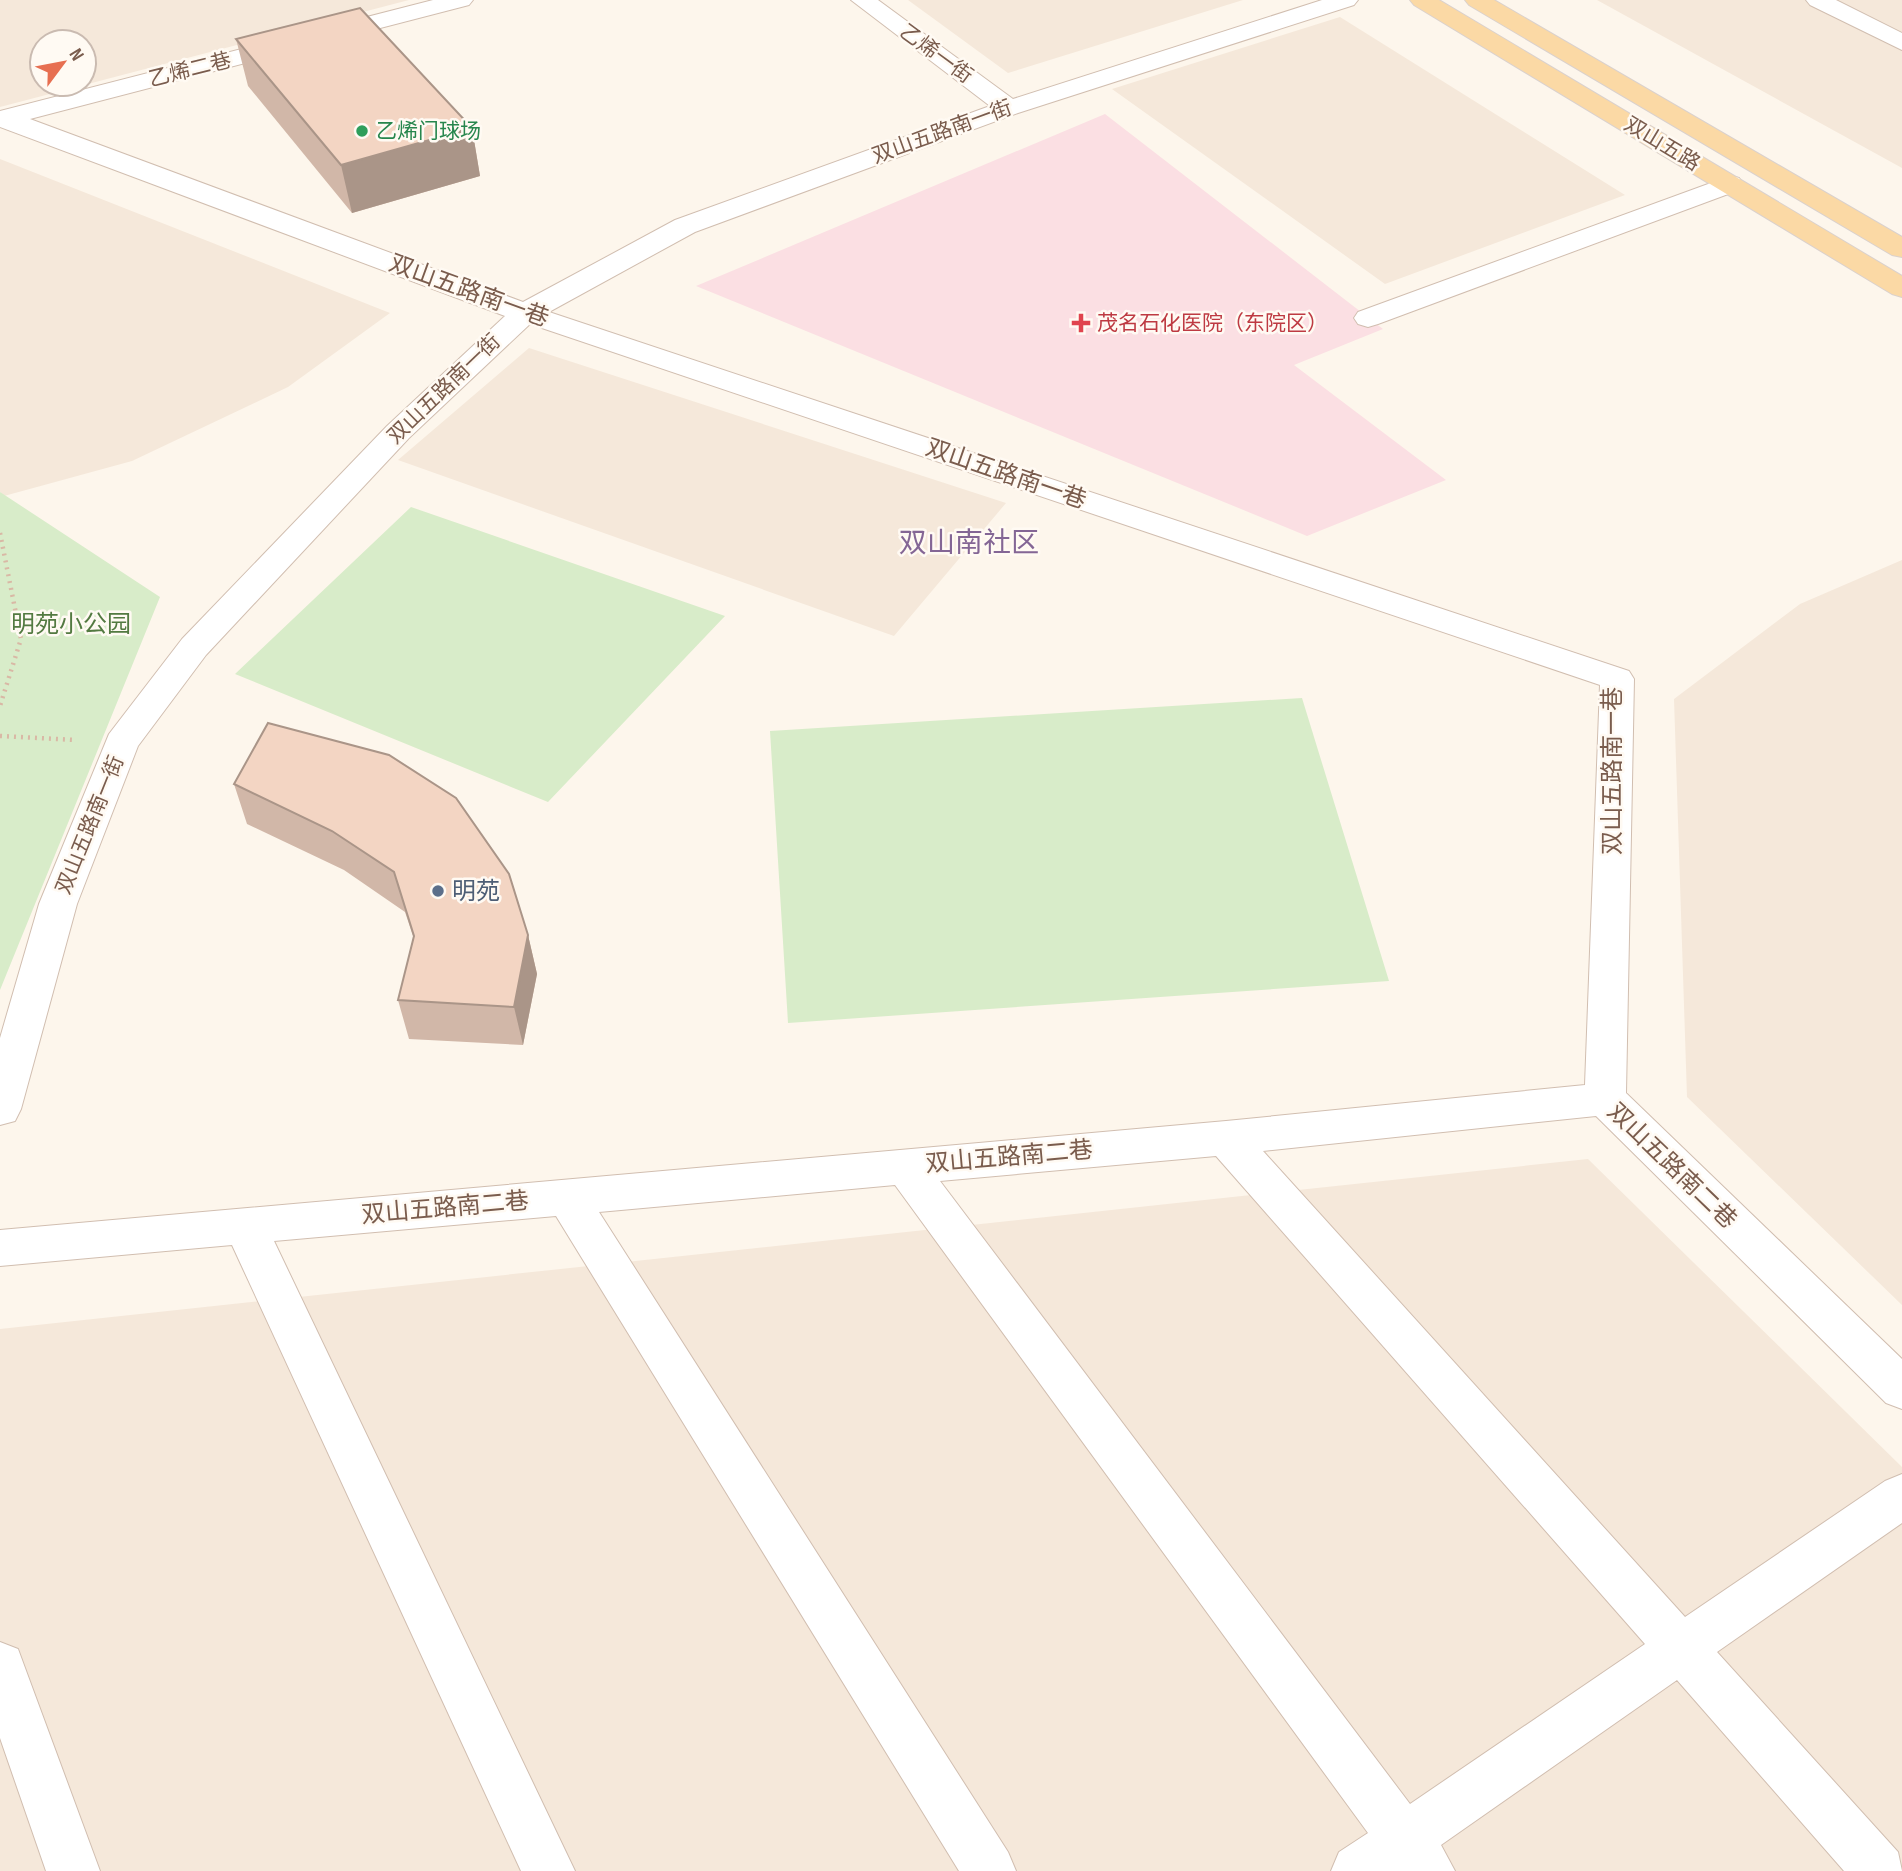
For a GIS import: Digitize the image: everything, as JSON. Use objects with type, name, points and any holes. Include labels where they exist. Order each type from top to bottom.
[{"type":"main road","name":"双山五路","points":[[1422,0],[1902,288]]},
{"type":"main road","name":"双山五路","points":[[1477,0],[1902,249]]},
{"type":"street","name":"乙烯二巷","points":[[1,119],[461,0]]},
{"type":"street","name":"乙烯一街","points":[[863,0],[1009,108]]},
{"type":"street","name":"双山五路南一街","points":[[0,1110],[58,904],[122,743],[194,647],[398,432],[524,313],[685,226],[1009,108],[1346,0]]},
{"type":"street","points":[[1818,0],[1902,43]]},
{"type":"street","name":"双山五路南一巷","points":[[1,119],[524,313],[1617,678],[1605,1099]]},
{"type":"street","points":[[1368,318],[1730,184]]},
{"type":"street","name":"双山五路南二巷","points":[[0,1248],[1226,1138],[1605,1099],[1902,1389]]},
{"type":"street","points":[[1226,1138],[1878,1871]]},
{"type":"street","points":[[906,1167],[1416,1855]]},
{"type":"street","points":[[567,1197],[989,1871]]},
{"type":"street","points":[[245,1226],[548,1871]]},
{"type":"street","points":[[1358,1871],[1416,1855],[1681,1649],[1902,1496]]},
{"type":"street","points":[[0,1666],[73,1871]]},
{"type":"path","points":[[0,533],[21,639],[0,706]]},
{"type":"path","points":[[0,736],[122,743]]},
{"type":"shaded area","points":[[0,0],[409,0],[98,81],[98,28],[28,28],[28,98],[34,98],[0,107]]},
{"type":"shaded area","points":[[908,0],[1243,0],[1008,73]]},
{"type":"shaded area","points":[[1597,0],[1902,0],[1902,168]]},
{"type":"shaded area","points":[[1340,17],[1625,195],[1385,284],[1112,89]]},
{"type":"shaded area","name":"茂名石化医院（东院区）","points":[[1105,114],[1383,329],[1294,365],[1446,480],[1307,536],[696,286]]},
{"type":"shaded area","points":[[0,159],[390,313],[288,387],[132,461],[4,496],[0,492]]},
{"type":"shaded area","points":[[529,348],[1006,503],[894,636],[398,460]]},
{"type":"shaded area","points":[[1902,560],[1902,1305],[1687,1097],[1674,699],[1800,604]]},
{"type":"shaded area","points":[[1588,1159],[1902,1467],[1902,1871],[0,1871],[0,1329]]},
{"type":"green space","name":"明苑小公园","points":[[0,492],[160,597],[0,990]]},
{"type":"green space","points":[[411,507],[725,616],[548,802],[235,674]]},
{"type":"green space","points":[[1302,698],[1389,981],[788,1023],[770,731]]},
{"type":"building","points":[[360,8],[472,128],[341,165],[236,39]]},
{"type":"building","name":"明苑","points":[[268,723],[389,755],[456,798],[509,874],[528,935],[514,1007],[398,1000],[414,936],[394,872],[332,831],[234,784]]},
{"type":"place","name":"乙烯门球场","points":[[362,131]]},
{"type":"place","name":"茂名石化医院（东院区）","points":[[1081,323]]},
{"type":"place","name":"明苑","points":[[438,891]]},
{"type":"district","name":"双山南社区","points":[[969,543]]}]
